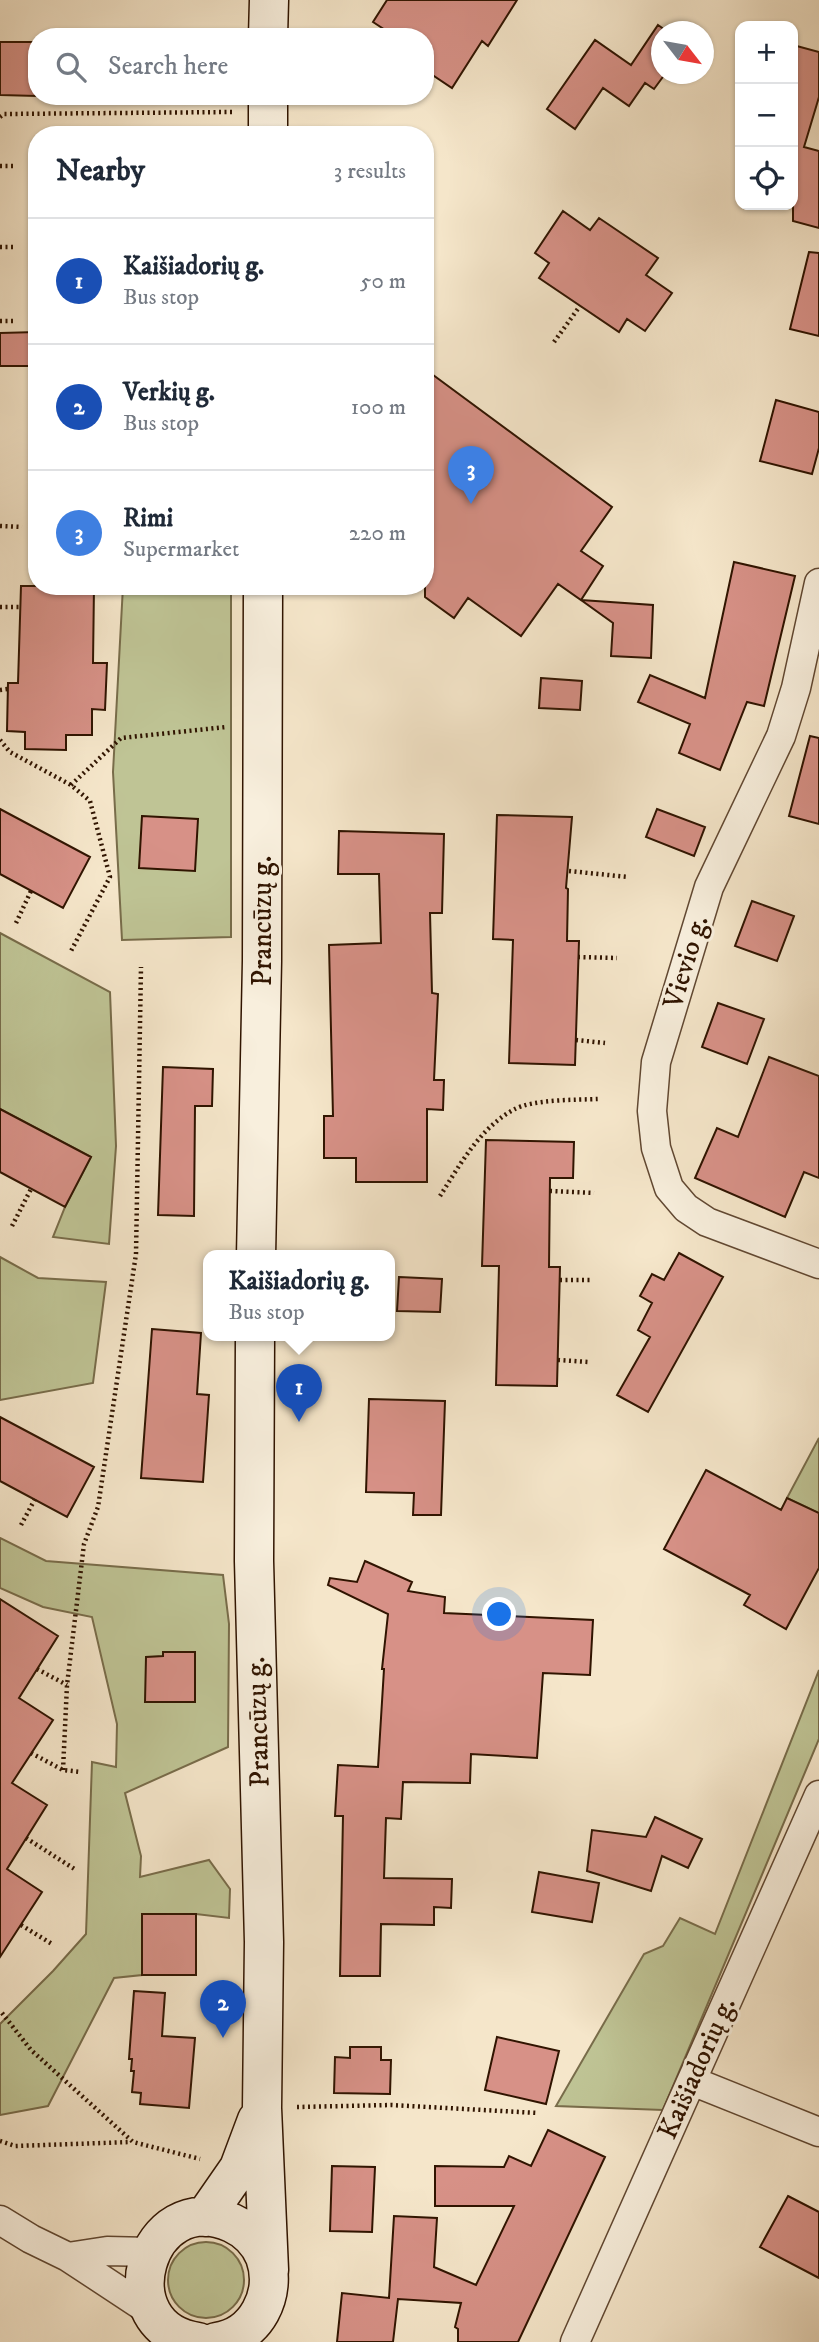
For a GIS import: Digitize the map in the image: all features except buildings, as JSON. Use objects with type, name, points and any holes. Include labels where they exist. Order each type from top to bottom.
[{"type":"street","points":[[268,28],[269,0]]},
{"type":"street","name":"Vievio g.","points":[[819,583],[796,688],[781,736],[709,887],[656,1062],[652,1111],[656,1147],[669,1188],[686,1208],[707,1222],[819,1264]]},
{"type":"street","name":"Prancūzų g.","points":[[256,1250],[262,961],[263,595]]},
{"type":"street","name":"Prancūzų g.","points":[[256,1341],[254,1561],[264,1942],[262,2108],[267,2286],[264,2342]]},
{"type":"street","name":"Kaišiadorių g.","points":[[575,2342],[819,1794]]},
{"type":"street","points":[[692,2081],[819,2132]]},
{"type":"street","name":"Prancūzų g.","points":[[205,2217],[239,2168],[262,2108]]},
{"type":"street","points":[[198,2342],[176,2335],[163,2326],[146,2298],[144,2283],[150,2252],[160,2238],[173,2227],[188,2220],[205,2217],[223,2219],[240,2226],[254,2238],[263,2253],[267,2286],[259,2315],[249,2326],[236,2336],[216,2342]]},
{"type":"street","points":[[0,2220],[68,2257],[153,2313]]},
{"type":"street","points":[[68,2257],[107,2251],[150,2252]]},
{"type":"path","points":[[0,117],[5,114],[268,114]]},
{"type":"path","points":[[0,166],[15,166]]},
{"type":"path","points":[[0,247],[14,247]]},
{"type":"path","points":[[554,342],[580,306]]},
{"type":"path","points":[[0,321],[15,321]]},
{"type":"path","points":[[0,526],[22,527]]},
{"type":"path","points":[[0,607],[20,607]]},
{"type":"path","points":[[0,690],[8,689]]},
{"type":"path","points":[[71,785],[121,738],[261,723]]},
{"type":"path","points":[[0,740],[10,752],[71,785],[90,801],[110,877],[71,951]]},
{"type":"path","points":[[569,872],[628,877]]},
{"type":"path","points":[[16,923],[32,891]]},
{"type":"path","points":[[578,957],[617,958]]},
{"type":"path","points":[[62,1770],[67,1685],[84,1544],[98,1507],[136,1254],[141,967]]},
{"type":"path","points":[[576,1040],[605,1043]]},
{"type":"path","points":[[440,1196],[475,1142],[514,1109],[553,1101],[598,1099]]},
{"type":"path","points":[[12,1226],[32,1189]]},
{"type":"path","points":[[550,1191],[594,1193]]},
{"type":"path","points":[[560,1280],[592,1280]]},
{"type":"path","points":[[558,1360],[589,1362]]},
{"type":"path","points":[[20,1525],[35,1499]]},
{"type":"path","points":[[37,1670],[67,1685]]},
{"type":"path","points":[[31,1753],[62,1770],[81,1772]]},
{"type":"path","points":[[26,1838],[76,1870]]},
{"type":"path","points":[[21,1925],[52,1944]]},
{"type":"path","points":[[2,2013],[31,2050],[133,2142]]},
{"type":"path","points":[[262,2108],[391,2105],[538,2113]]},
{"type":"path","points":[[0,2141],[15,2146],[133,2142],[239,2168]]},
{"type":"green space","points":[[123,595],[231,595],[231,937],[122,940],[113,772]]},
{"type":"green space","points":[[0,933],[110,992],[116,1146],[109,1244],[53,1237],[91,1157],[0,1109]]},
{"type":"green space","points":[[0,1257],[38,1278],[106,1282],[93,1383],[0,1400]]},
{"type":"green space","points":[[819,1438],[819,1513],[787,1498]]},
{"type":"green space","points":[[0,1538],[46,1561],[223,1575],[229,1624],[228,1747],[125,1793],[141,1856],[140,1877],[209,1860],[230,1889],[229,1918],[196,1914],[142,1914],[142,1975],[114,1978],[48,2106],[0,2115],[0,2024],[86,1934],[92,1762],[116,1767],[117,1724],[92,1617],[43,1607],[0,1588]]},
{"type":"green space","points":[[819,1670],[819,1739],[663,2110],[556,2106],[644,1954],[663,1946],[680,1918],[715,1934]]},
{"type":"green space","points":[[206,2242],[220,2245],[233,2253],[241,2266],[244,2280],[241,2294],[233,2307],[220,2315],[206,2318],[192,2315],[179,2307],[171,2294],[168,2280],[171,2266],[179,2253],[192,2245]]},
{"type":"place","name":"Rimi","points":[[471,504]]},
{"type":"place","name":"Kaišiadorių g.","points":[[299,1422]]},
{"type":"place","name":"Verkių g.","points":[[223,2038]]}]
